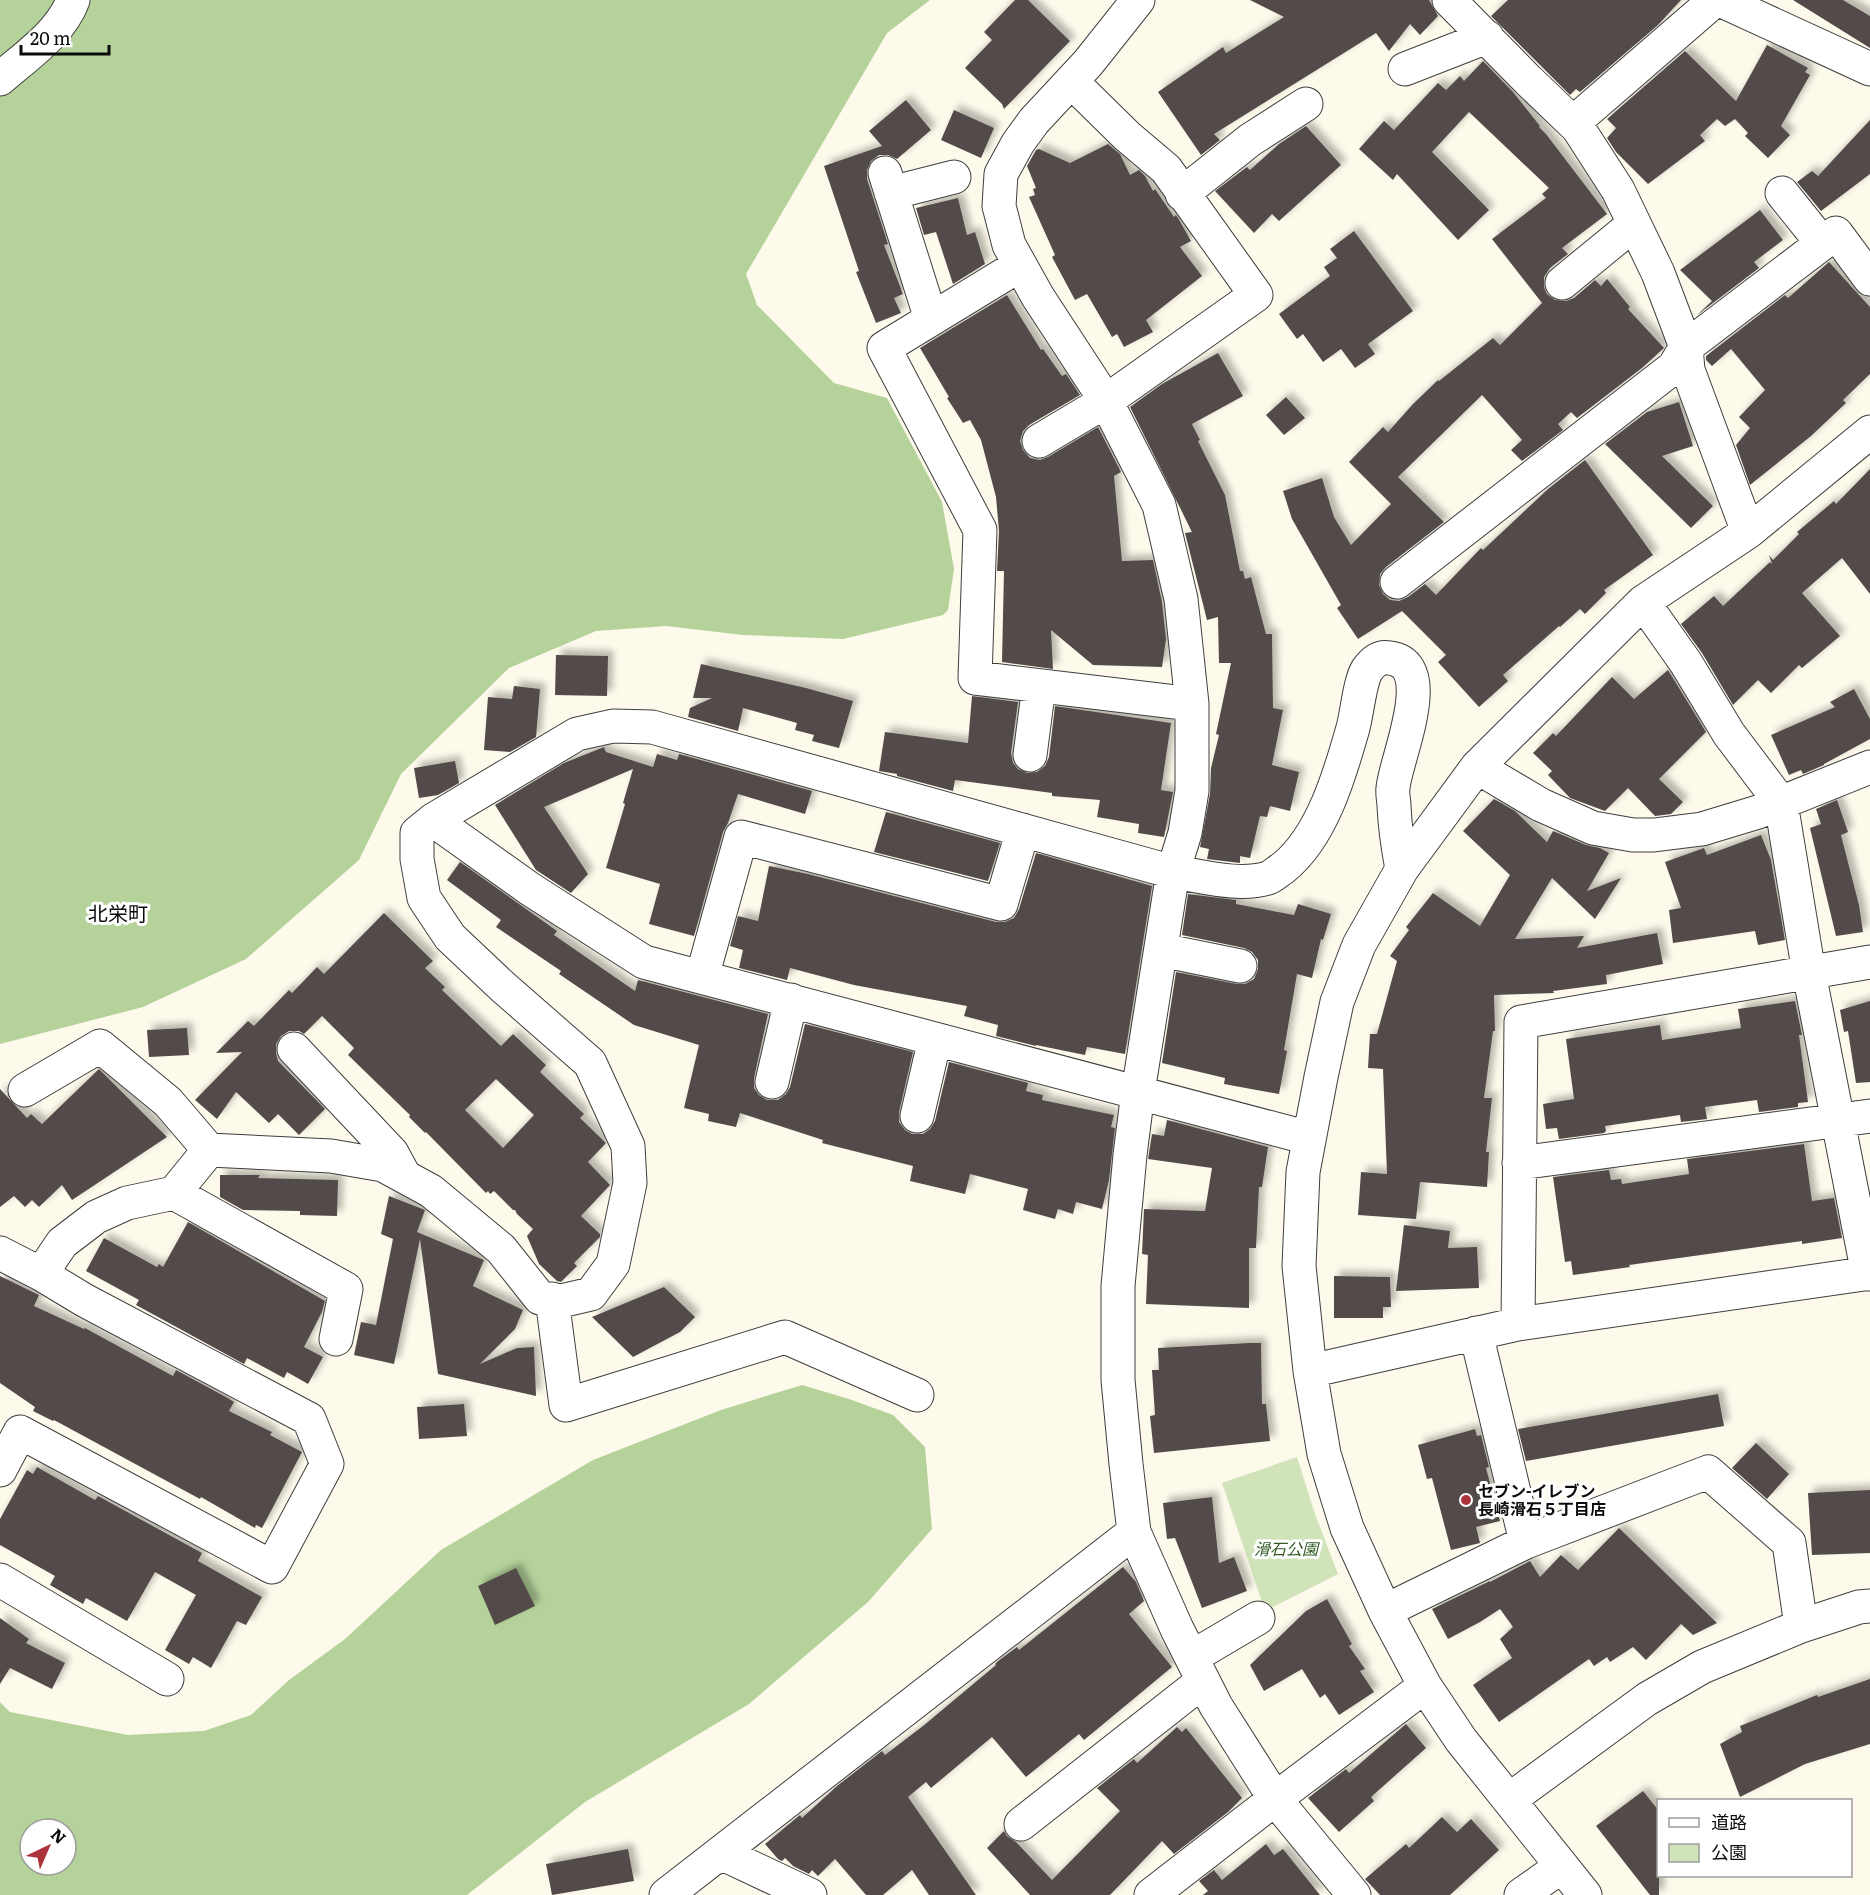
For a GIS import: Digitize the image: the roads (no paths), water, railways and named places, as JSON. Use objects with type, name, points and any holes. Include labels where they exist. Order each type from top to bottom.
[{"type":"street","points":[[0,79],[47,38],[68,12],[73,0]]},
{"type":"street","points":[[1138,0],[1088,63],[1034,121],[1018,143],[1001,174],[999,206],[1009,245],[1038,297],[1106,401],[1159,505],[1181,599],[1192,704],[1192,790],[1185,832],[1173,872],[1138,1092],[1118,1286],[1118,1380],[1126,1464],[1134,1532],[1177,1629],[1216,1706],[1275,1799],[1354,1895]]},
{"type":"street","points":[[1573,123],[1715,0]]},
{"type":"street","points":[[1720,0],[1870,69]]},
{"type":"street","points":[[1405,69],[1472,14],[1528,80],[1578,128],[1618,190],[1658,273],[1686,347],[1688,370],[1748,532]]},
{"type":"street","points":[[1039,441],[1106,401],[1256,295],[1166,169],[1127,136],[1071,81]]},
{"type":"street","points":[[1182,194],[1250,140],[1306,104]]},
{"type":"street","points":[[931,319],[888,183],[954,177]]},
{"type":"street","points":[[1782,194],[1822,243]]},
{"type":"street","points":[[1562,283],[1634,224]]},
{"type":"street","points":[[1397,582],[1674,367],[1686,347],[1836,232],[1870,279]]},
{"type":"street","points":[[1020,265],[884,348],[980,530],[975,678],[1192,704]]},
{"type":"street","points":[[1585,1895],[1461,1740],[1425,1686],[1385,1611],[1347,1528],[1324,1454],[1310,1371],[1299,1266],[1303,1172],[1309,1138],[1337,1002],[1359,945],[1402,869],[1478,768],[1643,602],[1748,532],[1870,432]]},
{"type":"street","points":[[1310,1371],[1518,1324],[1869,1274],[1809,973],[1781,803],[1729,734],[1686,663],[1643,602]]},
{"type":"street","points":[[25,1090],[100,1046],[168,1102],[209,1150],[331,1156],[383,1165],[432,1191],[501,1249],[540,1298],[561,1301],[591,1294],[613,1264],[630,1183],[628,1146],[590,1063],[450,937],[424,898],[417,859],[417,833],[433,820],[577,734],[613,726],[652,727],[1173,872],[1245,882],[1270,877],[1294,859],[1315,830],[1341,769],[1356,717],[1365,674],[1375,661],[1385,657],[1392,658],[1408,668],[1412,675],[1415,692],[1393,788],[1396,834],[1402,869]]},
{"type":"street","points":[[1030,755],[1039,686]]},
{"type":"street","points":[[1478,768],[1541,805],[1593,828],[1633,835],[1654,835],[1702,829],[1758,812],[1870,767]]},
{"type":"street","points":[[433,820],[530,889],[644,962],[1309,1138]]},
{"type":"street","points":[[702,977],[741,837],[1001,904],[1023,830]]},
{"type":"street","points":[[1161,950],[1240,966]]},
{"type":"street","points":[[1518,1324],[1521,1022],[1870,962]]},
{"type":"street","points":[[772,1082],[791,1000]]},
{"type":"street","points":[[917,1116],[935,1038]]},
{"type":"street","points":[[294,1049],[392,1153],[405,1176]]},
{"type":"street","points":[[1520,1163],[1870,1116]]},
{"type":"street","points":[[41,1274],[62,1243],[96,1217],[127,1203],[174,1193],[209,1150]]},
{"type":"street","points":[[174,1193],[346,1289],[336,1339]]},
{"type":"street","points":[[0,1253],[309,1419],[327,1464],[272,1567],[10,1427],[0,1470]]},
{"type":"street","points":[[552,1299],[566,1405],[785,1338],[916,1395]]},
{"type":"street","points":[[1476,1333],[1526,1542]]},
{"type":"street","points":[[1385,1611],[1526,1542],[1708,1472],[1789,1543],[1801,1626]]},
{"type":"street","points":[[666,1895],[1134,1532]]},
{"type":"street","points":[[0,1580],[167,1679]]},
{"type":"street","points":[[1509,1800],[1647,1699],[1702,1667],[1801,1626],[1859,1607],[1870,1606]]},
{"type":"street","points":[[1021,1824],[1258,1618]]},
{"type":"street","points":[[1151,1895],[1425,1686]]},
{"type":"street","points":[[721,1853],[810,1895]]},
{"type":"street","points":[[1521,1895],[1562,1866]]},
{"type":"place","name":"セブン-イレブン 長崎滑石５丁目店","points":[[1466,1500]]},
{"type":"district","name":"北栄町","points":[[118,914]]},
{"type":"park label","name":"滑石公園","points":[[1286,1549]]}]
